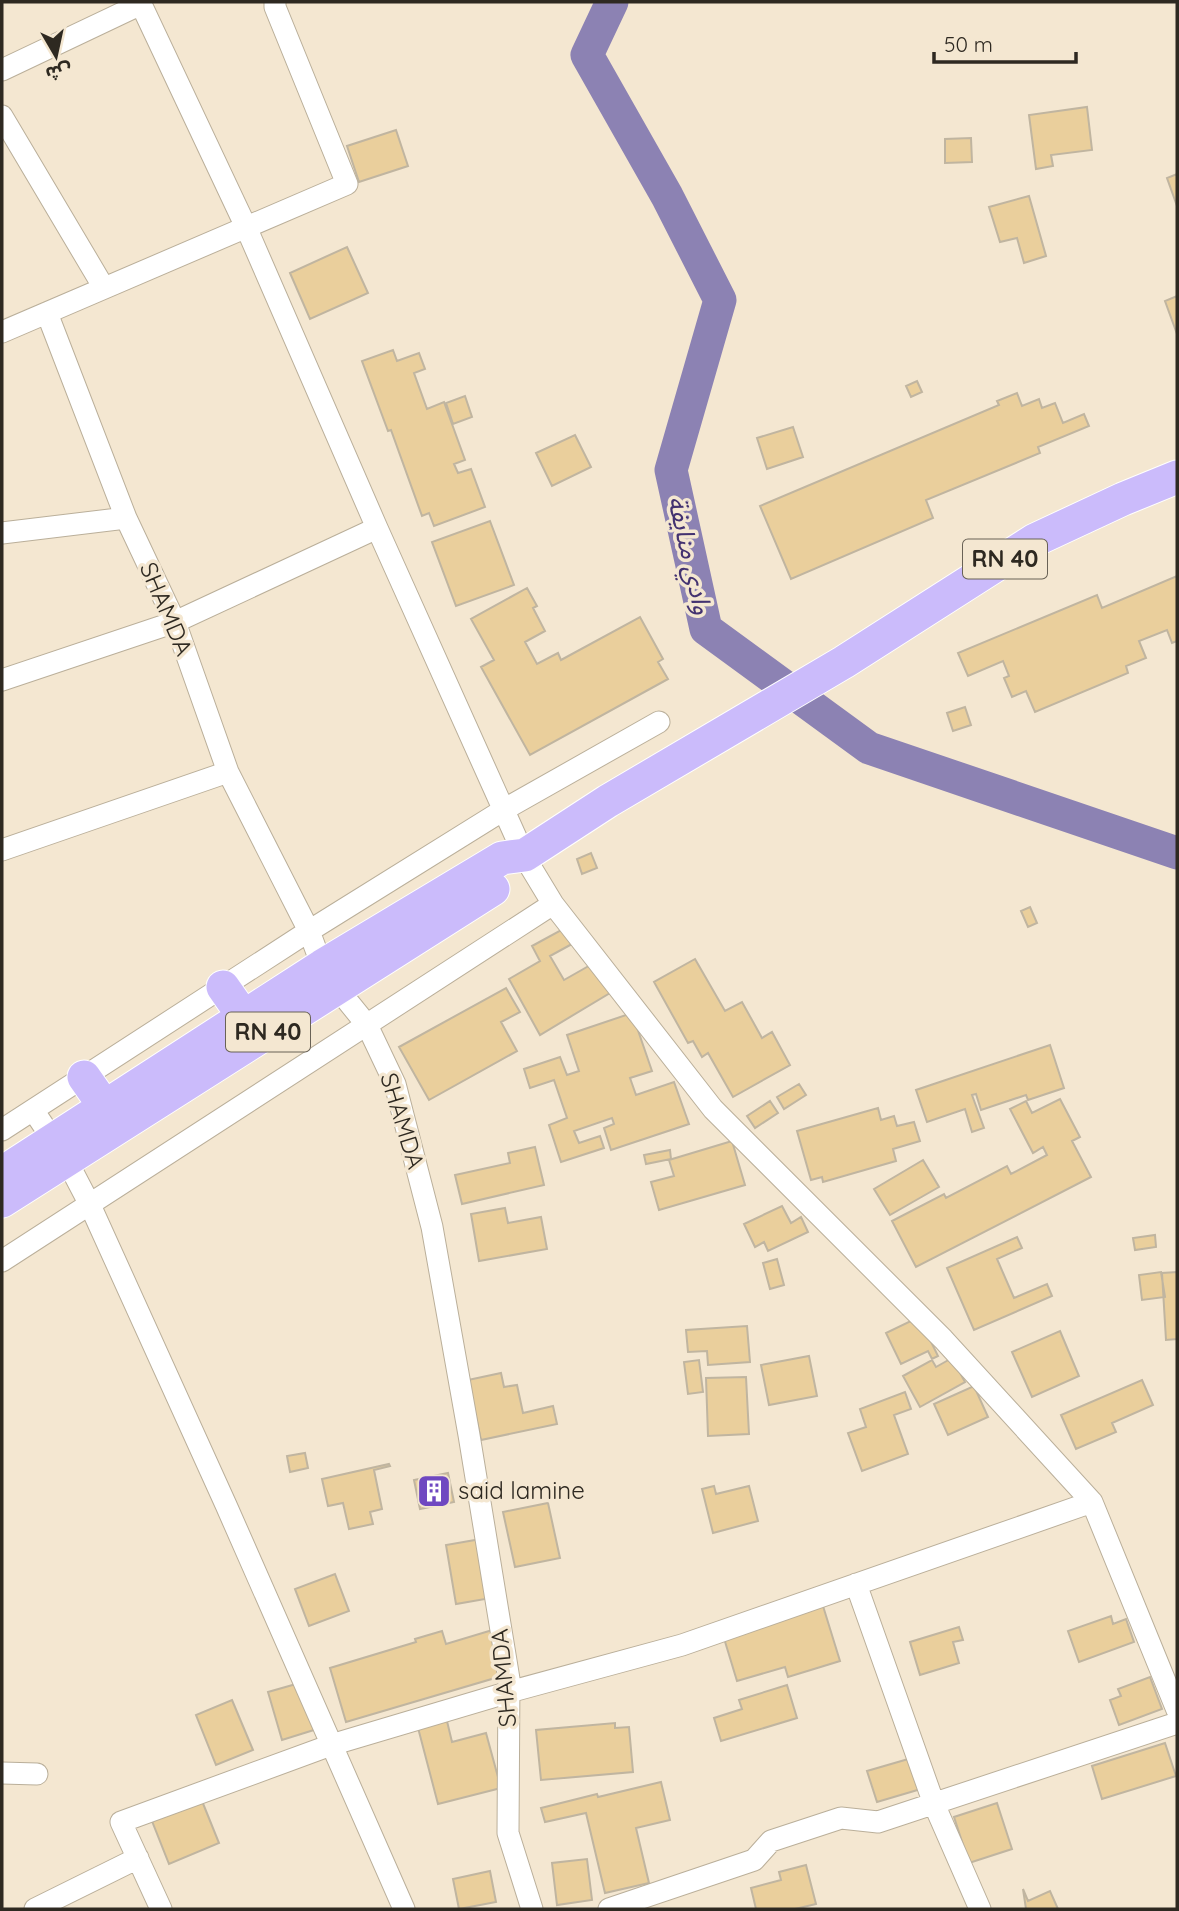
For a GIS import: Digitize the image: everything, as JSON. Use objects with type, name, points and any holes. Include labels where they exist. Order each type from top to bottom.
[{"type":"main road","name":"RN 40","points":[[2,1201],[105,1107],[244,1017],[330,977],[513,877],[525,855],[608,801],[844,662],[1035,540],[1177,477]]},
{"type":"main road","name":"RN 40","points":[[2,1173],[60,1150],[330,977]]},
{"type":"main road","points":[[223,987],[244,1017]]},
{"type":"main road","points":[[84,1077],[105,1107]]},
{"type":"street","points":[[2,332],[347,184],[275,2]]},
{"type":"street","points":[[2,70],[140,3],[247,228],[377,528],[525,855],[553,904],[713,1109],[943,1339],[1092,1502],[1177,1710]]},
{"type":"street","points":[[2,116],[104,288]]},
{"type":"street","name":"SHAMDA","points":[[47,313],[126,518],[174,622],[228,772],[330,977],[367,1025],[395,1084],[432,1227],[469,1435],[509,1679],[508,1833],[532,1909]]},
{"type":"street","points":[[2,533],[126,518]]},
{"type":"street","points":[[2,680],[174,622],[377,528]]},
{"type":"street","points":[[2,1130],[309,931],[505,809],[659,722]]},
{"type":"street","points":[[2,850],[228,772]]},
{"type":"street","points":[[2,1261],[553,904]]},
{"type":"street","points":[[33,1110],[60,1150],[90,1205],[404,1909]]},
{"type":"street","points":[[161,1909],[121,1822],[331,1745],[509,1692],[682,1645],[1092,1502]]},
{"type":"street","points":[[856,1584],[934,1804],[980,1909]]},
{"type":"street","points":[[609,1909],[754,1860],[771,1841],[841,1818],[878,1822],[1177,1723]]},
{"type":"street","points":[[2,1773],[37,1774]]},
{"type":"street","points":[[35,1909],[138,1858]]},
{"type":"building","points":[[1087,107],[1092,150],[1051,155],[1053,166],[1036,169],[1029,115]]},
{"type":"building","points":[[396,130],[408,166],[359,182],[347,146]]},
{"type":"building","points":[[971,138],[972,162],[945,163],[945,139]]},
{"type":"building","points":[[1177,174],[1177,206],[1167,178]]},
{"type":"building","points":[[1029,196],[1046,256],[1024,263],[1017,238],[1000,242],[989,207]]},
{"type":"building","points":[[347,247],[368,293],[310,319],[290,273]]},
{"type":"building","points":[[1177,296],[1177,334],[1165,301]]},
{"type":"building","points":[[393,350],[397,361],[419,353],[425,369],[414,373],[427,409],[444,402],[465,460],[454,464],[458,473],[471,469],[485,507],[434,526],[429,513],[422,516],[391,430],[388,431],[362,361]]},
{"type":"building","points":[[917,381],[922,392],[911,397],[906,386]]},
{"type":"building","points":[[1017,393],[1022,406],[1039,399],[1042,408],[1055,403],[1063,423],[1084,414],[1089,426],[1038,447],[1040,453],[926,500],[933,518],[791,579],[760,506],[999,405],[997,401]]},
{"type":"building","points":[[465,396],[472,417],[453,424],[446,403]]},
{"type":"building","points":[[793,427],[803,457],[767,469],[757,438]]},
{"type":"building","points":[[575,435],[591,467],[552,486],[536,453]]},
{"type":"building","points":[[490,521],[514,585],[456,606],[432,542]]},
{"type":"building","points":[[1177,576],[1177,641],[1172,643],[1167,630],[1139,641],[1146,658],[1126,666],[1128,673],[1035,712],[1026,691],[1012,697],[1004,678],[1009,676],[1003,661],[968,676],[958,653],[1097,595],[1102,608]]},
{"type":"building","points":[[527,588],[537,606],[533,608],[545,631],[525,642],[537,664],[558,653],[561,660],[640,617],[663,659],[658,662],[668,679],[530,755],[481,667],[494,660],[471,619]]},
{"type":"building","points":[[965,707],[971,725],[953,731],[947,713]]},
{"type":"building","points":[[591,853],[597,868],[582,874],[577,859]]},
{"type":"building","points":[[1030,907],[1037,923],[1028,927],[1021,911]]},
{"type":"building","points":[[563,929],[572,944],[550,956],[564,980],[594,963],[615,990],[540,1035],[509,979],[540,961],[532,946]]},
{"type":"building","points":[[695,959],[725,1011],[742,1002],[762,1038],[772,1032],[790,1065],[733,1097],[708,1053],[702,1057],[693,1041],[688,1043],[654,982]]},
{"type":"building","points":[[506,988],[520,1012],[501,1022],[517,1051],[429,1100],[399,1047]]},
{"type":"building","points":[[632,1013],[652,1071],[630,1078],[636,1095],[674,1082],[689,1124],[611,1150],[604,1128],[614,1124],[612,1118],[574,1131],[579,1143],[600,1136],[604,1148],[561,1162],[549,1125],[567,1118],[554,1080],[530,1088],[524,1069],[560,1057],[567,1075],[579,1071],[567,1035]]},
{"type":"building","points":[[1050,1045],[1064,1088],[1028,1100],[1026,1095],[981,1110],[976,1094],[972,1095],[984,1128],[972,1132],[965,1109],[927,1122],[916,1090]]},
{"type":"building","points":[[799,1084],[806,1095],[784,1109],[777,1097]]},
{"type":"building","points":[[1060,1099],[1080,1137],[1072,1141],[1091,1177],[916,1267],[892,1221],[944,1194],[946,1198],[1007,1166],[1011,1174],[1047,1155],[1043,1147],[1033,1153],[1010,1109],[1026,1101],[1032,1113]]},
{"type":"building","points":[[770,1101],[778,1113],[755,1128],[747,1116]]},
{"type":"building","points":[[878,1108],[881,1120],[894,1116],[897,1126],[914,1122],[920,1141],[893,1149],[896,1161],[823,1182],[822,1177],[811,1180],[797,1131]]},
{"type":"building","points":[[732,1141],[745,1185],[659,1210],[651,1182],[674,1176],[669,1160]]},
{"type":"building","points":[[535,1147],[544,1185],[462,1204],[455,1175],[510,1163],[508,1153]]},
{"type":"building","points":[[670,1150],[671,1159],[646,1164],[644,1155]]},
{"type":"building","points":[[923,1160],[939,1187],[890,1215],[874,1189]]},
{"type":"building","points":[[782,1206],[791,1223],[801,1217],[808,1232],[768,1251],[764,1242],[755,1247],[744,1224]]},
{"type":"building","points":[[505,1208],[508,1223],[541,1217],[547,1249],[479,1261],[471,1214]]},
{"type":"building","points":[[1155,1235],[1156,1247],[1135,1250],[1133,1238]]},
{"type":"building","points":[[1017,1237],[1022,1248],[997,1259],[1014,1298],[1047,1284],[1052,1296],[974,1330],[947,1268]]},
{"type":"building","points":[[777,1259],[784,1285],[770,1289],[763,1263]]},
{"type":"building","points":[[1161,1272],[1165,1297],[1142,1300],[1139,1275]]},
{"type":"building","points":[[1177,1272],[1177,1339],[1166,1340],[1162,1273]]},
{"type":"building","points":[[919,1317],[938,1356],[932,1359],[928,1351],[901,1364],[886,1333]]},
{"type":"building","points":[[747,1326],[750,1362],[708,1365],[707,1351],[688,1352],[686,1330]]},
{"type":"building","points":[[1060,1331],[1079,1376],[1032,1397],[1012,1352]]},
{"type":"building","points":[[809,1356],[817,1396],[769,1405],[761,1365]]},
{"type":"building","points":[[952,1358],[965,1382],[920,1407],[903,1376],[932,1360],[936,1367]]},
{"type":"building","points":[[699,1360],[703,1392],[688,1394],[684,1362]]},
{"type":"building","points":[[501,1373],[504,1387],[517,1385],[523,1413],[553,1406],[557,1424],[481,1440],[468,1380]]},
{"type":"building","points":[[746,1377],[749,1434],[708,1436],[706,1378]]},
{"type":"building","points":[[1142,1380],[1153,1405],[1112,1423],[1116,1432],[1076,1449],[1061,1415]]},
{"type":"building","points":[[974,1386],[988,1417],[948,1435],[934,1404]]},
{"type":"building","points":[[905,1392],[911,1409],[894,1415],[908,1454],[862,1471],[848,1433],[866,1427],[860,1409]]},
{"type":"building","points":[[305,1453],[308,1468],[290,1472],[287,1456]]},
{"type":"building","points":[[389,1464],[390,1466],[374,1470],[382,1509],[370,1512],[373,1524],[349,1529],[343,1503],[328,1506],[322,1479]]},
{"type":"building","name":"said lamine","points":[[448,1473],[454,1502],[420,1509],[414,1480]]},
{"type":"building","points":[[714,1486],[716,1494],[749,1486],[758,1521],[713,1533],[702,1489]]},
{"type":"building","points":[[548,1503],[560,1558],[515,1567],[503,1512]]},
{"type":"building","points":[[481,1539],[491,1598],[456,1604],[446,1545]]},
{"type":"building","points":[[335,1574],[349,1611],[309,1626],[295,1589]]},
{"type":"building","points":[[823,1606],[840,1661],[788,1677],[785,1667],[737,1681],[723,1635]]},
{"type":"building","points":[[1111,1616],[1113,1624],[1126,1619],[1134,1642],[1079,1662],[1068,1631]]},
{"type":"building","points":[[959,1627],[963,1640],[953,1642],[959,1663],[920,1675],[910,1642]]},
{"type":"building","points":[[499,1628],[512,1673],[346,1722],[330,1668],[416,1642],[415,1639],[442,1631],[446,1644]]},
{"type":"building","points":[[1150,1677],[1162,1709],[1119,1725],[1110,1700],[1121,1696],[1118,1689]]},
{"type":"building","points":[[303,1682],[317,1729],[282,1740],[268,1692]]},
{"type":"building","points":[[787,1685],[797,1718],[721,1741],[714,1718],[742,1709],[739,1700]]},
{"type":"building","points":[[232,1700],[253,1750],[216,1765],[196,1715]]},
{"type":"building","points":[[446,1717],[452,1742],[486,1733],[501,1788],[438,1804],[417,1724]]},
{"type":"building","points":[[615,1723],[615,1728],[629,1727],[633,1772],[541,1780],[536,1730]]},
{"type":"building","points":[[1165,1743],[1176,1776],[1102,1799],[1092,1766]]},
{"type":"building","points":[[922,1755],[931,1786],[877,1802],[867,1771]]},
{"type":"building","points":[[661,1782],[670,1820],[636,1828],[649,1883],[605,1893],[586,1813],[545,1822],[541,1808]]},
{"type":"building","points":[[202,1801],[219,1843],[169,1864],[152,1821]]},
{"type":"building","points":[[997,1803],[1012,1849],[969,1863],[954,1817]]},
{"type":"building","points":[[587,1859],[592,1900],[557,1905],[552,1863]]},
{"type":"building","points":[[806,1865],[816,1904],[795,1909],[756,1909],[751,1888],[781,1880],[779,1872]]},
{"type":"building","points":[[490,1871],[496,1902],[459,1909],[453,1879]]},
{"type":"building","points":[[1023,1889],[1028,1901],[1050,1891],[1058,1909],[1026,1909]]},
{"type":"waterway","name":"وادي منايفة","points":[[612,2],[587,55],[667,196],[720,300],[671,470],[706,629],[869,748],[1177,853]]},
{"type":"place","name":"said lamine","points":[[434,1491]]}]
